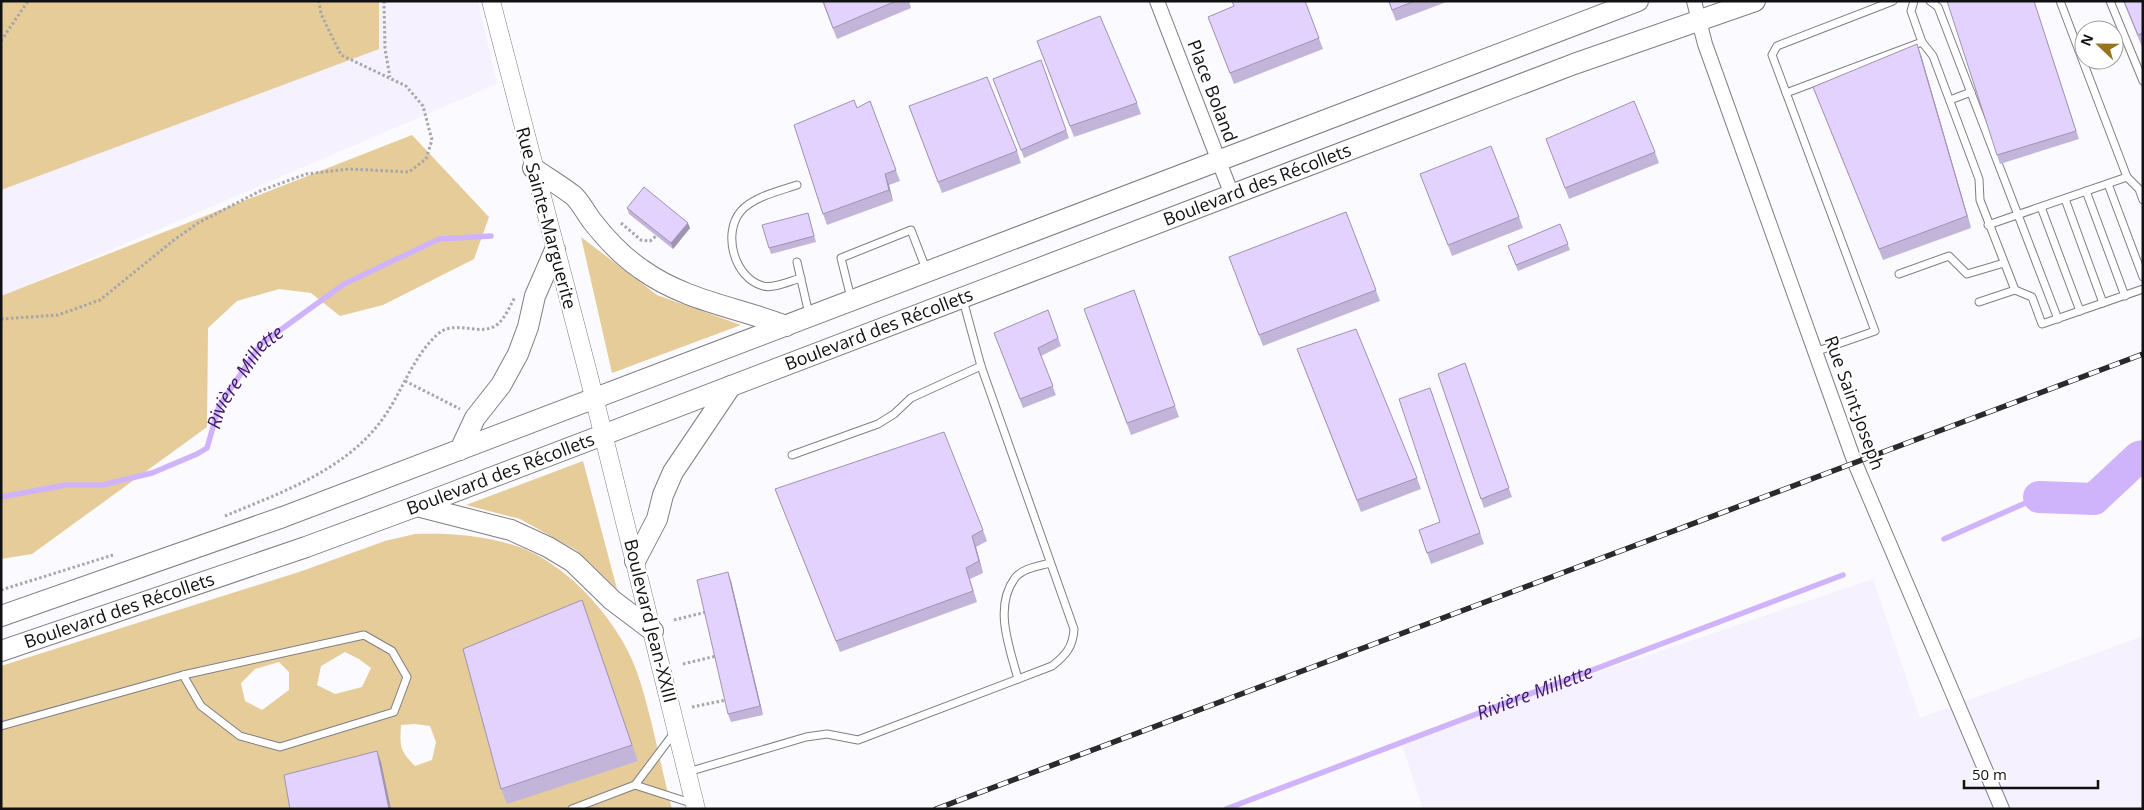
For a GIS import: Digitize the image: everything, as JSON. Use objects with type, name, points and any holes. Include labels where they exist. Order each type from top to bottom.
[{"type":"main road","name":"Boulevard des Récollets","points":[[1,616],[283,517],[1638,1]]},
{"type":"main road","name":"Boulevard des Récollets","points":[[1,651],[306,547],[417,506],[1574,64],[1755,1]]},
{"type":"main road","points":[[533,168],[575,198],[596,227],[618,250],[659,282],[696,299],[748,311],[786,326]]},
{"type":"main road","points":[[460,450],[475,418],[501,385],[518,354],[528,327],[535,296],[554,250]]},
{"type":"main road","points":[[634,561],[657,519],[663,495],[673,472],[731,386]]},
{"type":"main road","points":[[417,506],[511,530],[548,547],[573,562],[612,600],[652,631]]},
{"type":"street","name":"Rue Sainte-Marguerite","points":[[491,1],[554,250],[595,399],[602,434]]},
{"type":"street","name":"Place Boland","points":[[1157,1],[1232,195]]},
{"type":"street","name":"Rue Saint-Joseph","points":[[1694,1],[1732,121],[1855,463],[2002,809]]},
{"type":"street","name":"Boulevard Jean-XXIII","points":[[602,434],[696,807]]},
{"type":"lane","points":[[1815,352],[1875,331],[1772,55],[1777,46],[1893,1]]},
{"type":"lane","points":[[1914,1],[1911,10],[1922,42],[1933,56],[1950,100],[1979,178],[1980,200],[1988,225],[2015,290]]},
{"type":"lane","points":[[1930,1],[1938,7],[2058,319]]},
{"type":"lane","points":[[2060,1],[2127,178],[2139,189],[2143,200]]},
{"type":"lane","points":[[2110,1],[2143,81]]},
{"type":"lane","points":[[1786,93],[1922,42]]},
{"type":"lane","points":[[1950,100],[1971,92]]},
{"type":"lane","points":[[1988,225],[2127,178]]},
{"type":"lane","points":[[2108,184],[2143,277]]},
{"type":"lane","points":[[797,185],[754,201],[742,210],[735,221],[731,244],[744,271],[762,285],[771,286],[801,278]]},
{"type":"lane","points":[[2086,191],[2125,296]]},
{"type":"lane","points":[[2065,199],[2103,303]]},
{"type":"lane","points":[[2041,207],[2080,311]]},
{"type":"lane","points":[[852,301],[841,258],[911,230],[927,272]]},
{"type":"lane","points":[[1899,274],[1948,256],[1967,274],[2004,263]]},
{"type":"lane","points":[[797,262],[810,317]]},
{"type":"lane","points":[[1979,302],[2015,290],[2032,297],[2042,324],[2143,289]]},
{"type":"lane","points":[[687,772],[806,737],[827,734],[858,740],[1052,666],[1065,656],[1073,643],[1074,629],[981,366],[962,297]]},
{"type":"lane","points":[[792,455],[878,424],[894,414],[911,398],[981,366]]},
{"type":"lane","points":[[1018,679],[1006,632],[1004,612],[1008,595],[1015,578],[1028,569],[1050,563]]},
{"type":"lane","points":[[1,726],[183,675],[364,635],[392,650],[406,677],[394,712],[280,747],[240,736],[201,706],[183,675]]},
{"type":"lane","points":[[572,809],[635,785],[677,730]]},
{"type":"lane","points":[[635,785],[696,807]]},
{"type":"path","points":[[1,41],[28,1]]},
{"type":"path","points":[[1,319],[58,315],[100,300],[198,223],[260,191],[306,174],[349,168],[409,172],[426,158],[432,140],[423,106],[406,86],[341,55],[321,14],[319,1]]},
{"type":"path","points":[[384,1],[385,49],[390,78]]},
{"type":"path","points":[[621,223],[641,240],[650,241],[656,236]]},
{"type":"path","points":[[224,516],[275,495],[325,470],[354,450],[384,418],[420,356],[438,334],[455,327],[482,329],[494,326],[502,320],[518,293]]},
{"type":"path","points":[[404,381],[465,412]]},
{"type":"path","points":[[1,590],[122,552]]},
{"type":"path","points":[[674,620],[706,612]]},
{"type":"path","points":[[683,664],[716,656]]},
{"type":"path","points":[[692,707],[726,700]]},
{"type":"shaded area","points":[[1,1],[478,1],[497,84],[1,297]]},
{"type":"shaded area","points":[[1,1],[379,1],[379,49],[1,190]]},
{"type":"shaded area","points":[[412,135],[489,217],[474,259],[383,305],[340,316],[311,293],[279,289],[237,301],[208,328],[207,427],[32,554],[1,559],[1,296]]},
{"type":"shaded area","points":[[581,237],[657,295],[741,325],[612,373]]},
{"type":"shaded area","points":[[583,461],[617,589],[576,550],[520,519],[466,505]]},
{"type":"shaded area","points":[[415,534],[453,534],[489,539],[513,545],[533,553],[552,564],[571,579],[604,614],[618,633],[629,653],[647,706],[672,809],[1,809],[1,666],[302,571],[385,541]],"holes":[[[345,652],[371,668],[362,687],[335,694],[317,685],[321,666]],[[279,662],[289,672],[289,690],[262,710],[245,701],[241,683],[255,669]],[[401,725],[430,726],[436,742],[432,760],[415,766],[410,761],[403,752]]]},
{"type":"shaded area","points":[[1873,579],[1920,718],[2143,636],[2143,809],[1423,809],[1400,739]]},
{"type":"building","points":[[823,1],[896,1],[833,28]]},
{"type":"building","points":[[1232,1],[1305,1],[1319,38],[1230,73],[1208,17],[1234,6]]},
{"type":"building","points":[[1389,1],[1415,1],[1392,10]]},
{"type":"building","points":[[1947,1],[2034,1],[2076,131],[1997,155]]},
{"type":"building","points":[[2124,1],[2143,1],[2143,33],[2138,35]]},
{"type":"building","points":[[1100,16],[1137,103],[1070,126],[1037,41]]},
{"type":"building","points":[[1917,44],[1967,216],[1879,249],[1813,87]]},
{"type":"building","points":[[1041,60],[1066,130],[1021,150],[993,79]]},
{"type":"building","points":[[987,77],[1017,151],[938,182],[909,106]]},
{"type":"building","points":[[854,100],[857,108],[870,101],[896,170],[885,174],[889,190],[823,214],[794,125]]},
{"type":"building","points":[[1634,101],[1655,152],[1565,188],[1546,139]]},
{"type":"building","points":[[1491,146],[1519,217],[1448,245],[1420,174]]},
{"type":"building","points":[[644,187],[688,223],[671,243],[627,208]]},
{"type":"building","points":[[1346,212],[1376,290],[1259,335],[1229,257]]},
{"type":"building","points":[[808,213],[814,236],[769,248],[762,225]]},
{"type":"building","points":[[1560,224],[1568,244],[1516,265],[1508,246]]},
{"type":"building","points":[[1134,290],[1175,406],[1127,423],[1084,309]]},
{"type":"building","points":[[1048,310],[1058,338],[1038,348],[1053,386],[1020,399],[994,333]]},
{"type":"building","points":[[1356,329],[1417,478],[1357,500],[1297,349]]},
{"type":"building","points":[[1465,363],[1509,488],[1481,499],[1438,374]]},
{"type":"building","points":[[1430,388],[1480,533],[1427,553],[1419,530],[1440,522],[1399,399]]},
{"type":"building","points":[[944,432],[983,530],[972,536],[979,561],[966,568],[973,591],[836,641],[775,489]]},
{"type":"building","points":[[728,572],[760,706],[728,714],[697,580]]},
{"type":"building","points":[[582,600],[632,745],[501,789],[463,649]]},
{"type":"building","points":[[377,751],[389,809],[290,809],[284,775]]},
{"type":"waterway","name":"Rivière Millette","points":[[1,497],[66,485],[102,485],[152,473],[197,454],[207,448],[219,406],[261,344],[344,284],[439,239],[491,236]]},
{"type":"waterway","name":"Rivière Millette","points":[[2039,497],[2094,499],[2139,457],[2143,456]]},
{"type":"waterway","name":"Rivière Millette","points":[[1944,539],[2039,497]]},
{"type":"waterway","name":"Rivière Millette","points":[[1226,809],[1843,575]]},
{"type":"railway","points":[[936,809],[2143,354]]}]
